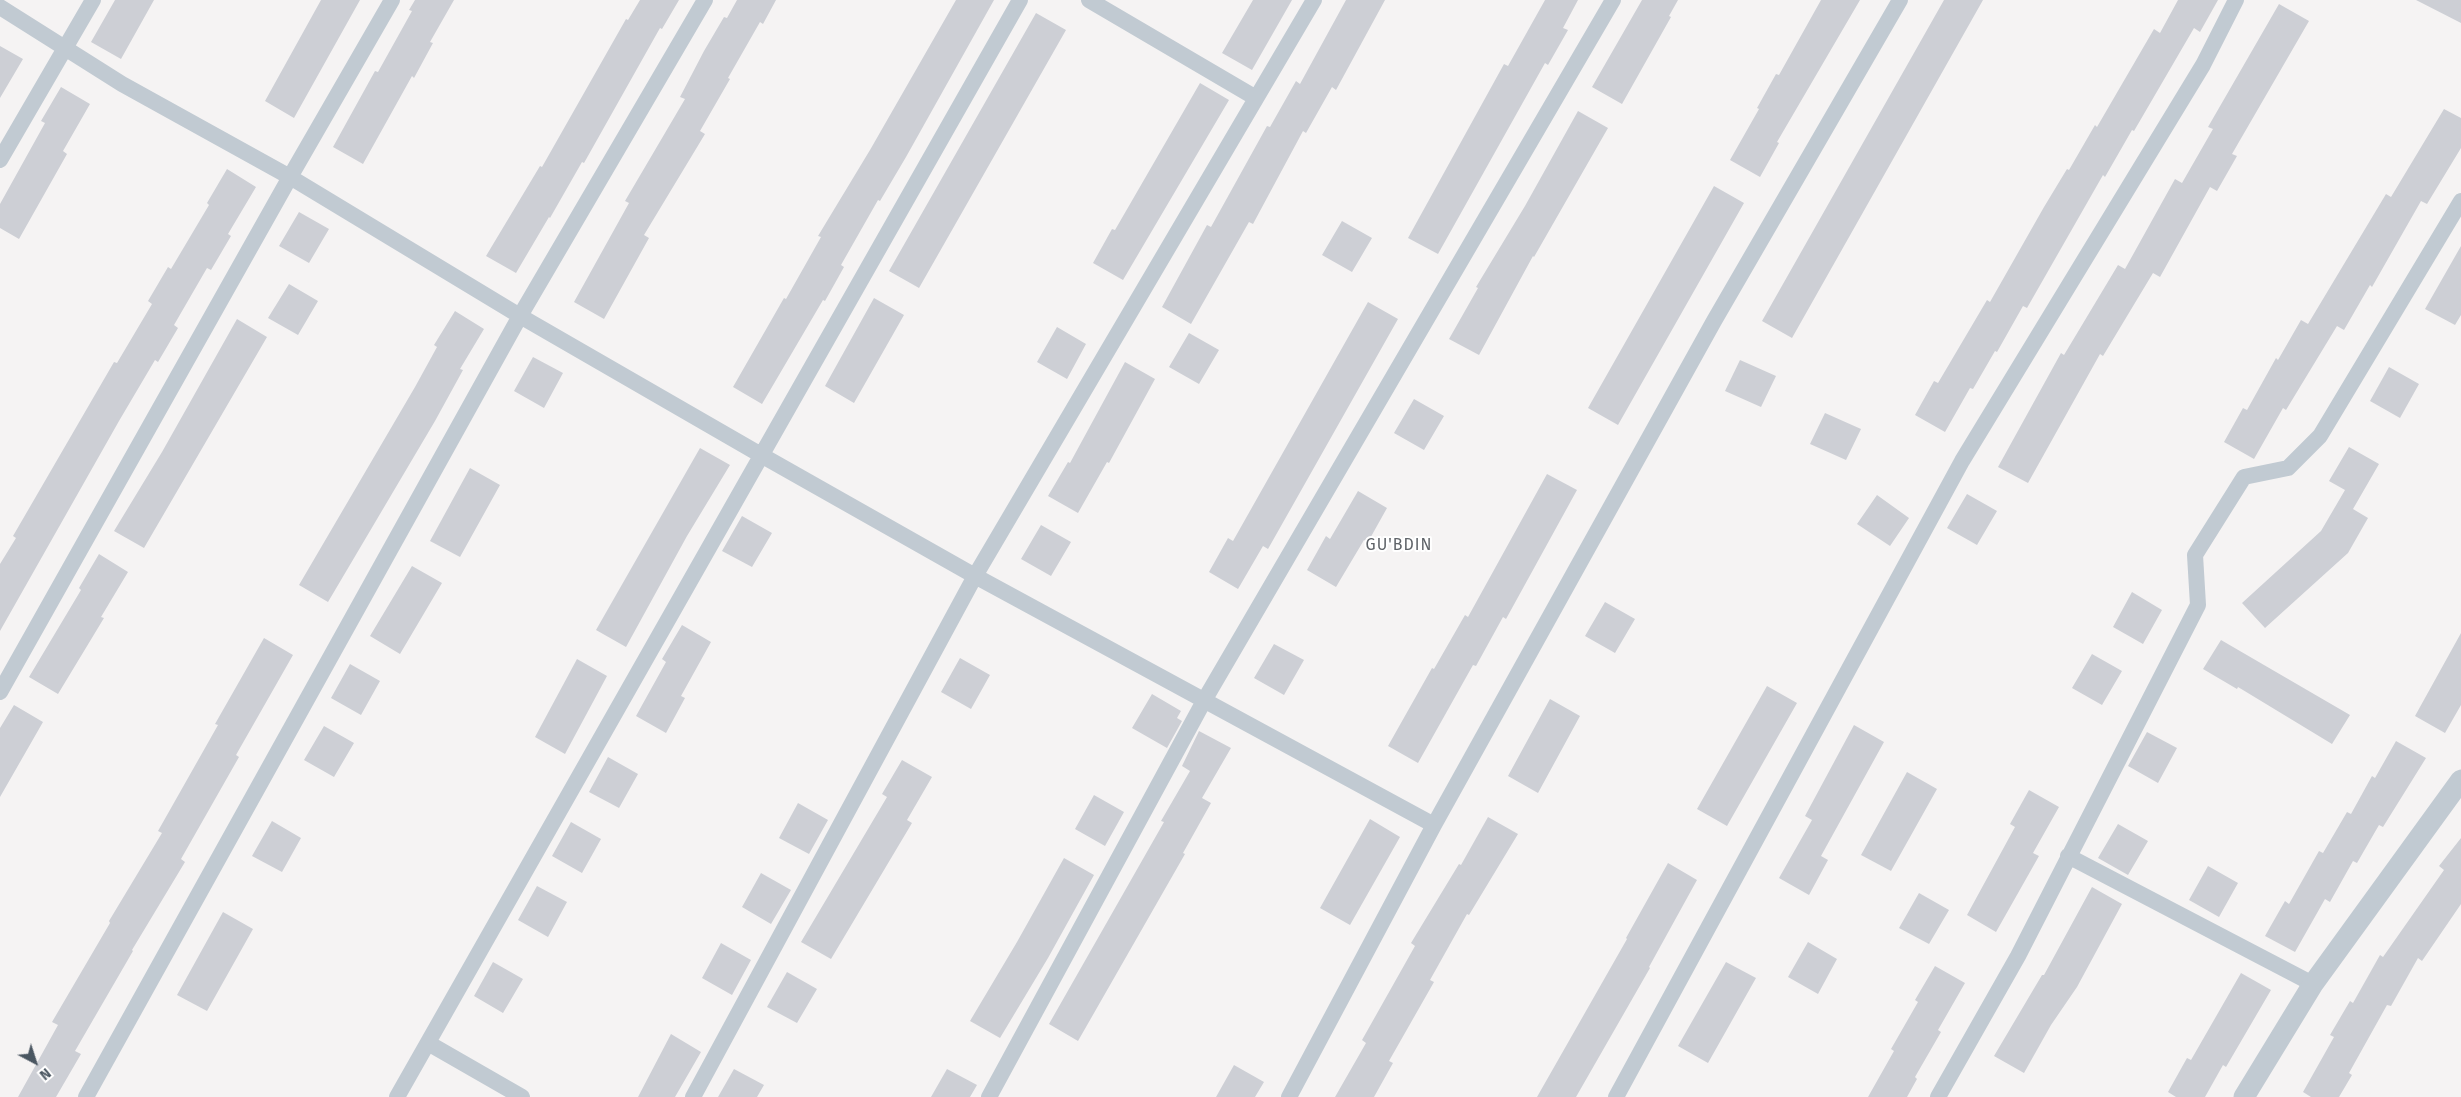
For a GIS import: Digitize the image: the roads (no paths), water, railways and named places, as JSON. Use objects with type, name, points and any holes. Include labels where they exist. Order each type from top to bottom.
[{"type":"street","points":[[0,160],[93,0]]},
{"type":"street","points":[[0,692],[290,177],[392,0]]},
{"type":"street","points":[[86,1097],[520,316],[705,0]]},
{"type":"street","points":[[397,1097],[1020,0]]},
{"type":"street","points":[[1089,0],[1256,98]]},
{"type":"street","points":[[693,1097],[975,576],[1314,0]]},
{"type":"street","points":[[989,1097],[1205,700],[1612,0]]},
{"type":"street","points":[[1289,1097],[1434,825],[1714,321],[1900,0]]},
{"type":"street","points":[[1616,1097],[1962,461],[2203,65],[2236,0]]},
{"type":"street","points":[[0,7],[122,84],[290,177],[520,316],[761,455],[975,576],[1434,825]]},
{"type":"street","points":[[1938,1097],[2018,956],[2198,605],[2195,555],[2244,477],[2288,468],[2320,436],[2461,201]]},
{"type":"street","points":[[2244,1097],[2313,984],[2461,780]]},
{"type":"street","points":[[2068,856],[2313,984]]},
{"type":"street","points":[[428,1043],[522,1097]]},
{"type":"district","name":"GU'BDIN","points":[[1399,546]]}]
